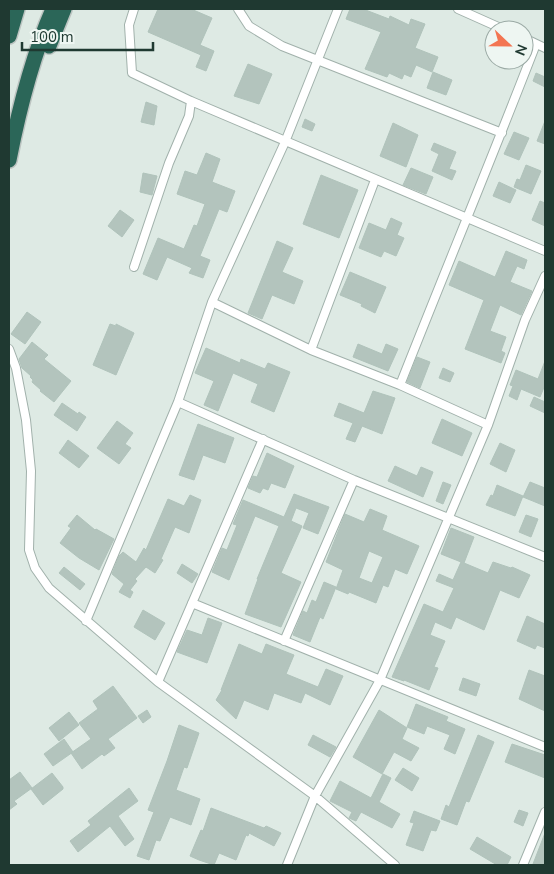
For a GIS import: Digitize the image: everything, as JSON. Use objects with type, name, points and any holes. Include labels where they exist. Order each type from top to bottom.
[{"type":"highway","points":[[9,36],[17,9]]},
{"type":"highway","points":[[9,160],[29,74],[53,9]]},
{"type":"highway","points":[[15,128],[64,9]]},
{"type":"street","points":[[134,9],[129,25],[132,73],[285,142],[545,251]]},
{"type":"street","points":[[238,9],[249,26],[282,46],[502,133]]},
{"type":"street","points":[[86,620],[178,402],[212,302],[285,142],[338,9]]},
{"type":"street","points":[[458,9],[484,21]]},
{"type":"street","points":[[400,385],[536,44],[545,48]]},
{"type":"street","points":[[134,267],[169,162],[189,116],[191,101]]},
{"type":"street","points":[[311,350],[374,180]]},
{"type":"street","points":[[287,865],[315,796],[380,680],[488,425],[525,320],[545,276]]},
{"type":"street","points":[[212,302],[311,350],[400,385],[488,425]]},
{"type":"street","points":[[9,350],[16,368],[26,420],[30,471],[29,550],[35,568],[49,588],[158,682],[315,796],[395,865]]},
{"type":"street","points":[[178,402],[354,480],[545,557]]},
{"type":"street","points":[[158,682],[263,439]]},
{"type":"street","points":[[284,641],[354,480]]},
{"type":"street","points":[[192,603],[545,747]]},
{"type":"street","points":[[523,865],[545,813]]},
{"type":"building","points":[[158,9],[191,9],[212,18],[200,45],[214,51],[206,71],[196,67],[201,55],[148,32]]},
{"type":"building","points":[[350,9],[363,9],[389,19],[390,16],[409,25],[411,19],[425,24],[415,48],[438,57],[432,72],[416,65],[411,77],[404,74],[402,79],[389,73],[387,77],[365,69],[381,32],[346,19]]},
{"type":"building","points":[[248,64],[272,74],[259,104],[234,96]]},
{"type":"building","points":[[433,72],[452,80],[446,95],[427,88]]},
{"type":"building","points":[[536,73],[545,77],[545,87],[533,81]]},
{"type":"building","points":[[146,102],[157,106],[154,125],[141,122]]},
{"type":"building","points":[[305,119],[315,124],[312,131],[302,127]]},
{"type":"building","points":[[545,121],[545,144],[537,141]]},
{"type":"building","points":[[393,123],[418,135],[406,167],[380,156]]},
{"type":"building","points":[[514,132],[529,138],[519,160],[504,154]]},
{"type":"building","points":[[434,143],[456,152],[449,169],[456,171],[452,180],[432,171],[439,154],[431,150]]},
{"type":"building","points":[[206,153],[220,159],[212,182],[235,191],[227,212],[219,209],[200,256],[210,260],[203,278],[189,273],[192,268],[167,257],[157,280],[143,274],[158,238],[184,249],[194,225],[197,226],[205,204],[177,194],[185,171],[197,175]]},
{"type":"building","points":[[526,165],[541,171],[531,194],[514,187],[517,179],[520,180]]},
{"type":"building","points":[[411,168],[433,177],[426,194],[403,185]]},
{"type":"building","points":[[143,173],[157,176],[152,195],[140,192]]},
{"type":"building","points":[[321,175],[358,190],[339,238],[303,224]]},
{"type":"building","points":[[499,182],[516,190],[510,203],[493,196]]},
{"type":"building","points":[[540,201],[545,203],[545,226],[532,220]]},
{"type":"building","points":[[120,210],[134,220],[122,237],[108,226]]},
{"type":"building","points":[[391,218],[402,223],[397,235],[404,238],[396,256],[384,251],[381,257],[359,248],[369,223],[386,230]]},
{"type":"building","points":[[277,241],[293,248],[282,272],[303,281],[294,304],[272,295],[262,319],[248,313]]},
{"type":"building","points":[[506,251],[527,260],[524,269],[517,266],[510,282],[532,291],[521,315],[500,305],[490,331],[506,337],[501,351],[505,353],[501,363],[465,349],[484,300],[449,285],[459,261],[495,277]]},
{"type":"building","points":[[350,272],[386,287],[375,313],[361,306],[362,304],[340,295]]},
{"type":"building","points":[[27,312],[41,322],[25,344],[11,334]]},
{"type":"building","points":[[110,324],[116,326],[116,324],[134,333],[116,375],[93,365]]},
{"type":"building","points":[[32,342],[48,355],[44,359],[71,381],[54,402],[40,391],[32,382],[31,376],[22,368],[19,359]]},
{"type":"building","points":[[358,344],[382,354],[386,344],[398,349],[388,371],[353,357]]},
{"type":"building","points":[[206,348],[240,363],[241,359],[265,369],[268,363],[290,372],[274,412],[251,402],[258,384],[233,373],[218,411],[204,405],[214,381],[195,373]]},
{"type":"building","points":[[417,357],[430,362],[420,388],[407,382]]},
{"type":"building","points":[[545,361],[545,385],[540,397],[521,389],[517,400],[509,396],[513,386],[510,385],[516,370],[538,379]]},
{"type":"building","points":[[443,368],[454,373],[450,382],[439,378]]},
{"type":"building","points":[[373,391],[395,398],[382,434],[362,426],[355,442],[346,439],[353,423],[334,416],[339,403],[364,413]]},
{"type":"building","points":[[534,397],[545,402],[545,413],[530,406]]},
{"type":"building","points":[[62,403],[86,417],[77,431],[54,415]]},
{"type":"building","points":[[442,419],[472,433],[462,456],[432,443]]},
{"type":"building","points":[[117,421],[133,433],[125,444],[131,448],[119,464],[97,448]]},
{"type":"building","points":[[198,424],[234,438],[225,463],[203,455],[194,480],[179,475]]},
{"type":"building","points":[[68,440],[89,456],[79,468],[59,453]]},
{"type":"building","points":[[500,443],[515,450],[506,472],[490,464]]},
{"type":"building","points":[[267,453],[294,466],[285,488],[271,483],[268,490],[263,488],[260,493],[248,488],[253,476],[257,477]]},
{"type":"building","points":[[395,466],[417,476],[421,467],[433,472],[423,497],[388,481]]},
{"type":"building","points":[[443,482],[451,485],[443,504],[436,501]]},
{"type":"building","points":[[530,482],[545,488],[545,506],[523,497]]},
{"type":"building","points":[[497,485],[523,496],[515,516],[486,505],[491,495],[493,496]]},
{"type":"building","points":[[294,494],[329,507],[318,534],[303,528],[309,513],[296,508],[291,521],[302,526],[281,573],[301,582],[281,627],[245,614],[279,526],[255,516],[229,580],[212,572],[222,548],[227,550],[237,525],[233,524],[243,500],[284,517]]},
{"type":"building","points":[[190,495],[201,500],[189,533],[175,527],[161,559],[163,560],[155,573],[146,567],[135,579],[137,581],[130,590],[133,592],[130,598],[119,592],[124,584],[112,574],[119,556],[123,552],[136,562],[144,548],[146,550],[168,499],[184,506]]},
{"type":"building","points":[[370,509],[387,516],[382,530],[419,546],[407,574],[395,569],[388,587],[383,585],[376,603],[336,589],[343,570],[326,562],[345,514],[364,522]],"holes":[[[369,551],[383,557],[372,583],[359,578]]]},
{"type":"building","points":[[77,515],[95,530],[114,539],[99,570],[79,558],[60,543],[71,528],[68,526]]},
{"type":"building","points":[[526,515],[538,519],[531,537],[519,532]]},
{"type":"building","points":[[451,528],[474,537],[464,563],[488,573],[493,562],[512,567],[530,575],[519,598],[500,590],[484,630],[456,617],[451,629],[435,622],[430,635],[445,641],[434,667],[438,668],[429,690],[392,677],[424,604],[443,612],[454,588],[436,581],[439,574],[453,580],[461,562],[441,554]]},
{"type":"building","points":[[182,564],[198,574],[192,583],[177,573]]},
{"type":"building","points":[[64,567],[85,584],[80,590],[59,573]]},
{"type":"building","points":[[324,582],[336,587],[323,619],[320,617],[310,642],[293,635],[303,611],[307,613],[312,600],[316,602]]},
{"type":"building","points":[[143,610],[165,623],[155,640],[134,627]]},
{"type":"building","points":[[527,616],[545,624],[545,648],[537,645],[535,649],[517,641]]},
{"type":"building","points":[[208,618],[222,623],[207,663],[177,652],[187,630],[202,635]]},
{"type":"building","points":[[239,644],[262,654],[266,644],[294,655],[286,674],[318,687],[326,669],[343,676],[330,705],[305,693],[301,703],[274,693],[268,710],[244,700],[236,719],[216,700],[222,690]]},
{"type":"building","points":[[529,670],[545,676],[545,711],[519,699]]},
{"type":"building","points":[[463,678],[480,684],[476,696],[459,690]]},
{"type":"building","points":[[113,686],[137,718],[108,739],[115,748],[104,756],[102,754],[82,769],[71,753],[91,739],[79,723],[98,709],[93,701]]},
{"type":"building","points":[[416,704],[448,717],[446,721],[465,729],[455,754],[444,749],[450,735],[427,726],[424,734],[407,727]]},
{"type":"building","points":[[147,710],[151,717],[143,723],[138,716]]},
{"type":"building","points":[[379,710],[407,728],[402,739],[419,748],[411,761],[394,752],[382,774],[353,757]]},
{"type":"building","points":[[69,712],[79,725],[59,741],[49,728]]},
{"type":"building","points":[[179,725],[199,733],[187,768],[184,767],[176,790],[200,799],[191,825],[170,817],[160,841],[156,840],[149,860],[137,856],[154,812],[148,810]]},
{"type":"building","points":[[313,735],[336,747],[330,757],[308,745]]},
{"type":"building","points":[[478,735],[494,742],[469,802],[466,801],[457,825],[441,819],[446,805],[449,807]]},
{"type":"building","points":[[64,739],[73,752],[53,766],[44,754]]},
{"type":"building","points":[[512,744],[545,755],[545,778],[505,762]]},
{"type":"building","points":[[403,768],[419,778],[412,791],[395,780]]},
{"type":"building","points":[[20,772],[32,788],[14,801],[17,804],[9,810],[9,780]]},
{"type":"building","points":[[52,773],[63,789],[43,805],[31,789]]},
{"type":"building","points":[[383,774],[391,778],[379,802],[400,814],[392,828],[361,812],[356,821],[349,818],[352,812],[330,801],[340,781],[371,798]]},
{"type":"building","points":[[129,788],[138,801],[118,816],[134,839],[125,846],[110,826],[78,852],[70,841],[91,825],[88,821]]},
{"type":"building","points":[[211,808],[264,828],[266,826],[281,833],[274,846],[249,833],[248,836],[246,835],[236,860],[219,853],[214,865],[199,860],[190,856],[201,830],[203,831]]},
{"type":"building","points":[[519,810],[528,813],[523,826],[514,822]]},
{"type":"building","points":[[414,811],[440,821],[436,831],[431,830],[423,851],[406,845],[414,823],[410,822]]},
{"type":"building","points":[[545,833],[545,865],[533,864]]},
{"type":"building","points":[[477,837],[511,857],[507,865],[497,865],[470,849]]}]
